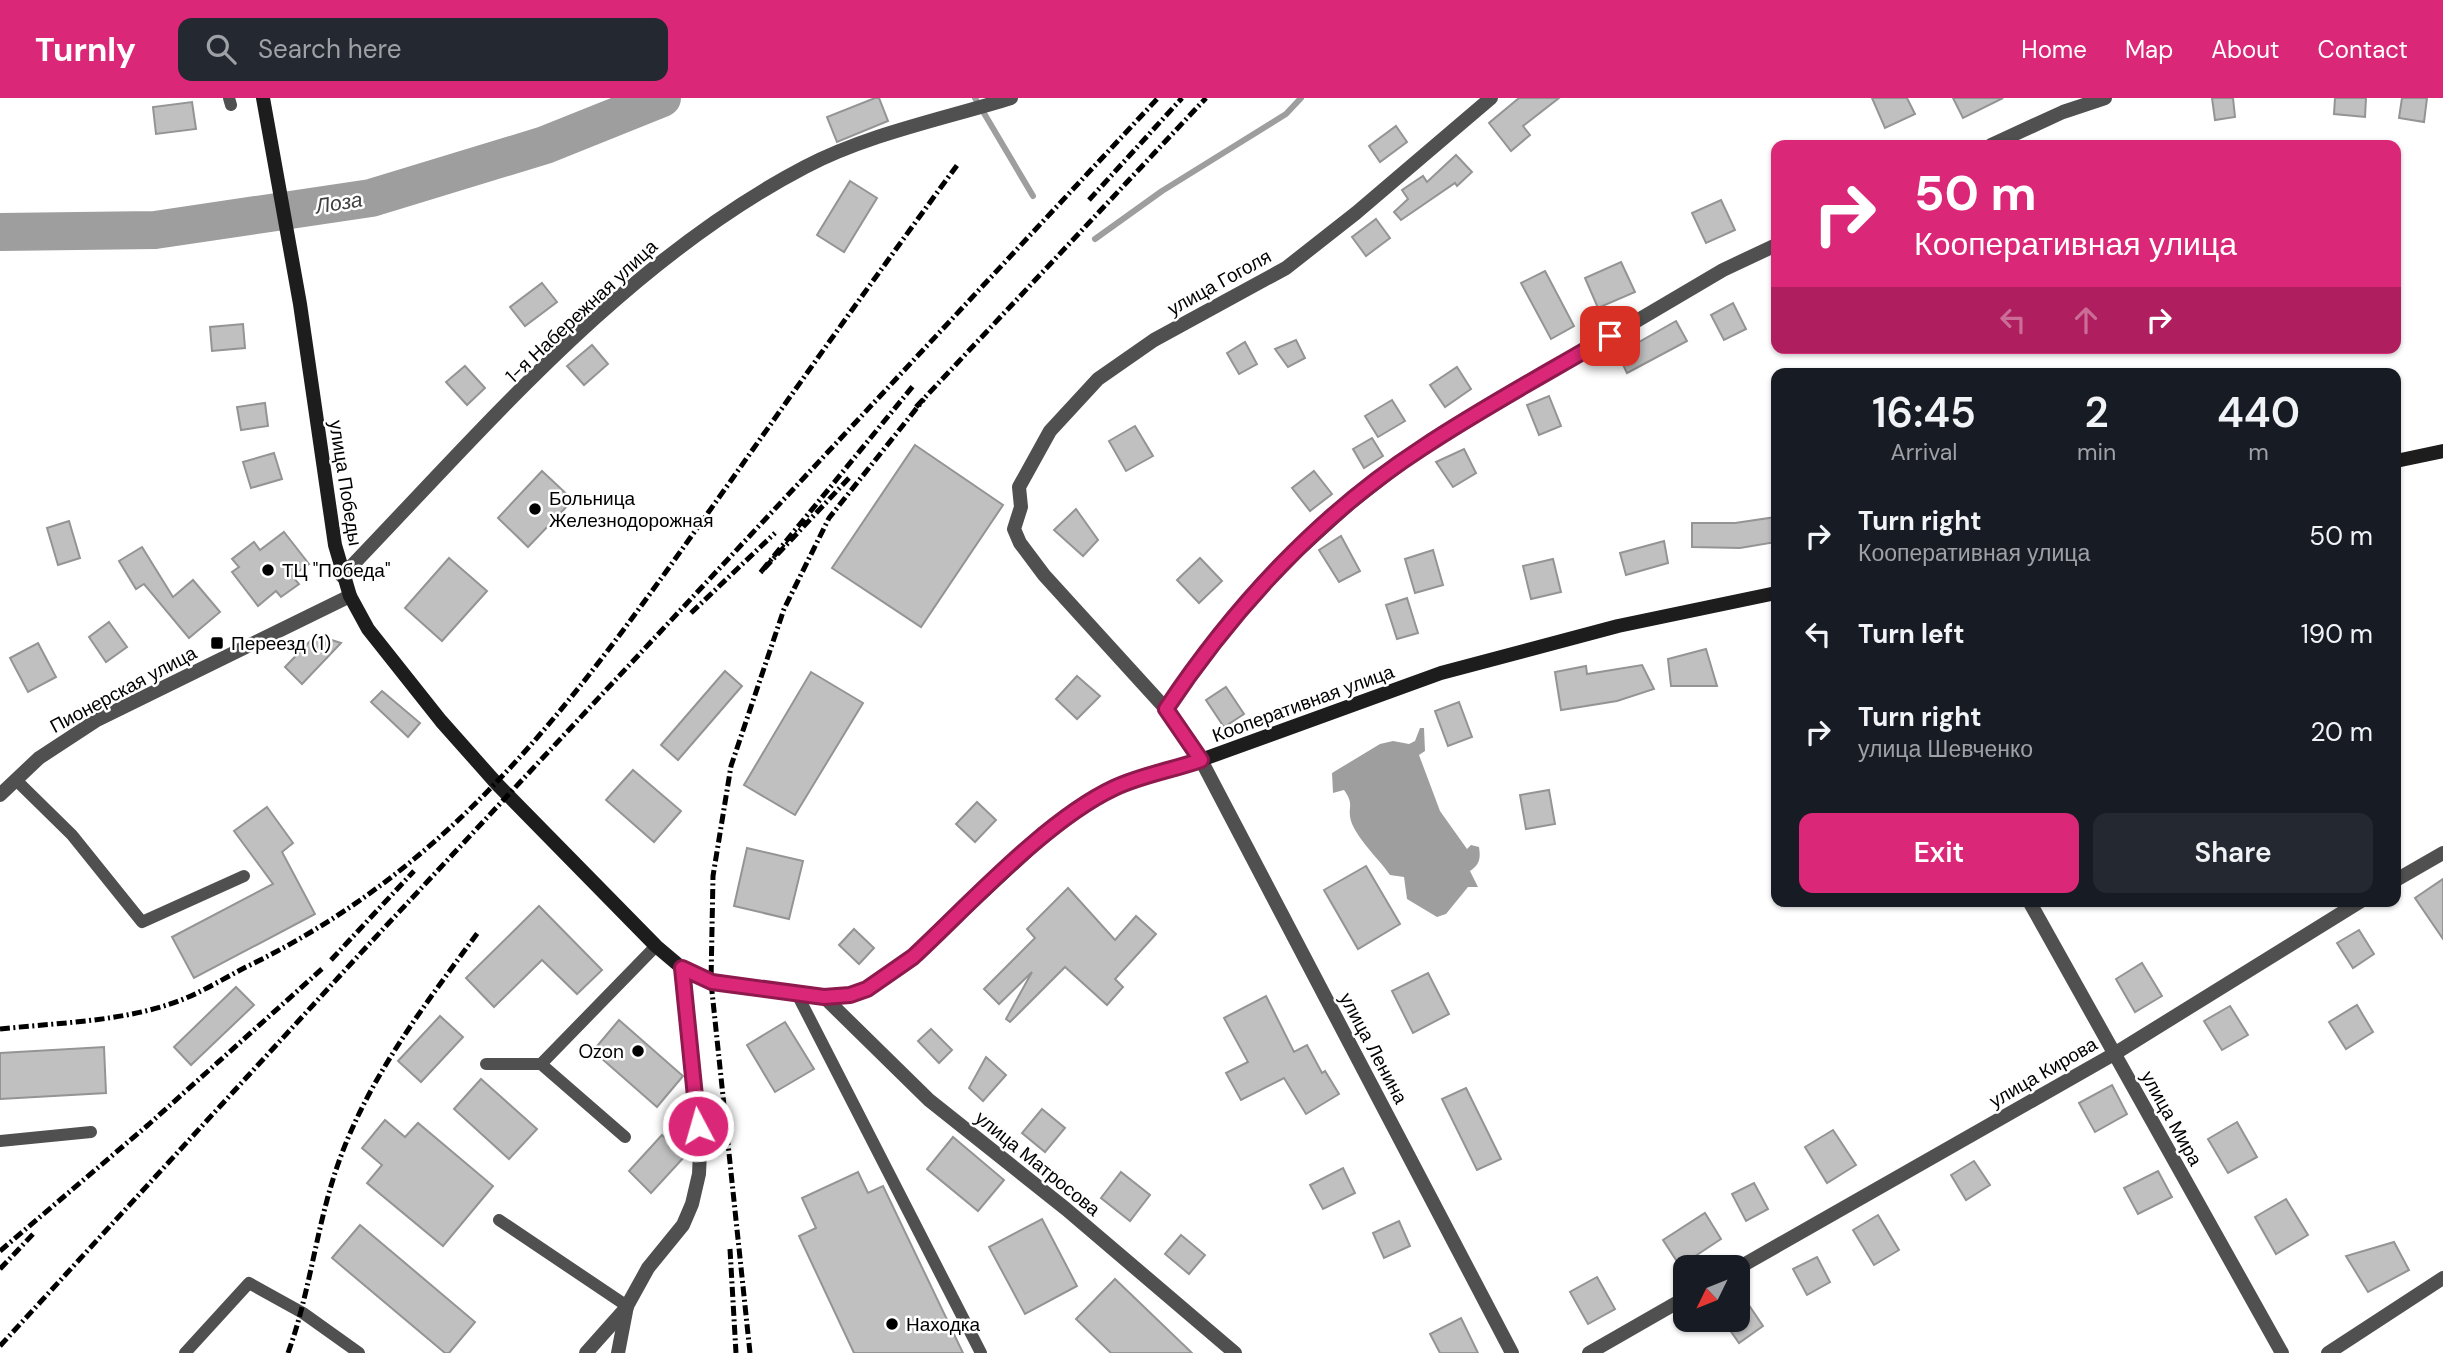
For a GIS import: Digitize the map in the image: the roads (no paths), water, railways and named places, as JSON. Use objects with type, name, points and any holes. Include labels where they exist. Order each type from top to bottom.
[{"type":"main road","name":"улица Победы","points":[[264,102],[300,304],[342,576],[350,596],[368,629],[441,721],[497,784],[608,895]]},
{"type":"main road","points":[[2401,460],[2443,451]]},
{"type":"main road","name":"Кооперативная улица","points":[[608,895],[656,946],[682,968],[712,982],[824,997],[850,995],[867,989],[913,957],[1052,828],[1089,801],[1116,786],[1201,760],[1441,673],[1618,626],[1771,594]]},
{"type":"street","name":"1-я Набережная улица","points":[[342,576],[497,415],[601,314],[682,245],[807,166],[859,145],[1011,98]]},
{"type":"street","name":"улица Гоголя","points":[[1014,529],[1021,507],[1019,487],[1051,431],[1098,379],[1154,340],[1286,268],[1356,213],[1491,98]]},
{"type":"street","points":[[2002,140],[2063,112],[2105,98]]},
{"type":"street","points":[[1166,709],[1190,673],[1290,556],[1349,504],[1421,448],[1723,270],[1771,247]]},
{"type":"street","name":"улица Ленина","points":[[1014,529],[1020,543],[1044,575],[1166,709],[1201,760],[1512,1353]]},
{"type":"street","name":"Пионерская улица","points":[[0,795],[58,744],[97,720],[350,596]]},
{"type":"street","points":[[2401,877],[2443,853]]},
{"type":"street","name":"улица Мира","points":[[2032,907],[2282,1353]]},
{"type":"street","name":"улица Кирова","points":[[1750,1261],[2114,1054],[2351,907]]},
{"type":"street","points":[[586,1353],[627,1306],[648,1268],[683,1225],[699,1174],[700,1152],[682,968]]},
{"type":"street","name":"улица Матросова","points":[[824,997],[929,1100],[1066,1209],[1234,1353]]},
{"type":"street","points":[[2328,1353],[2443,1278]]},
{"type":"street","points":[[1589,1353],[1673,1305]]},
{"type":"street","points":[[618,1353],[627,1306]]},
{"type":"lane","points":[[16,780],[72,835],[142,922],[244,876]]},
{"type":"lane","points":[[541,1064],[656,946]]},
{"type":"lane","points":[[797,994],[981,1353]]},
{"type":"lane","points":[[486,1064],[541,1064],[625,1137]]},
{"type":"lane","points":[[0,1141],[91,1132]]},
{"type":"lane","points":[[499,1220],[627,1306]]},
{"type":"lane","points":[[185,1353],[250,1283],[303,1313],[359,1353]]},
{"type":"waterway","name":"Лоза","points":[[0,232],[155,230],[371,198],[545,145],[662,98]]},
{"type":"waterway","points":[[975,98],[1033,196]]},
{"type":"waterway","points":[[1095,239],[1162,191],[1286,114],[1301,98]]},
{"type":"railway","points":[[0,1346],[358,956],[1158,98]]},
{"type":"railway","points":[[1089,200],[1182,98]]},
{"type":"railway","points":[[916,407],[1206,98]]},
{"type":"railway","points":[[0,1029],[126,1015],[187,998],[325,923],[396,873],[461,818],[520,758],[627,625],[958,164]]},
{"type":"railway","points":[[849,478],[760,573],[913,386]]},
{"type":"railway","points":[[750,1353],[711,982],[713,876],[731,766],[784,609],[829,518],[924,399]]},
{"type":"railway","points":[[691,613],[775,533]]},
{"type":"railway","points":[[331,960],[414,871]]},
{"type":"railway","points":[[288,1353],[330,1190],[349,1135],[399,1044],[479,931]]},
{"type":"railway","points":[[0,1251],[148,1125],[323,968]]},
{"type":"railway","points":[[0,1269],[34,1233]]},
{"type":"railway","points":[[730,1249],[736,1353]]},
{"type":"place","name":"Больница Железнодорожная","points":[[535,509]]},
{"type":"place","name":"ТЦ \"Победа\"","points":[[268,570]]},
{"type":"place","name":"Переезд (1)","points":[[217,643]]},
{"type":"place","name":"Ozon","points":[[638,1051]]},
{"type":"place","name":"Находка","points":[[892,1324]]}]
